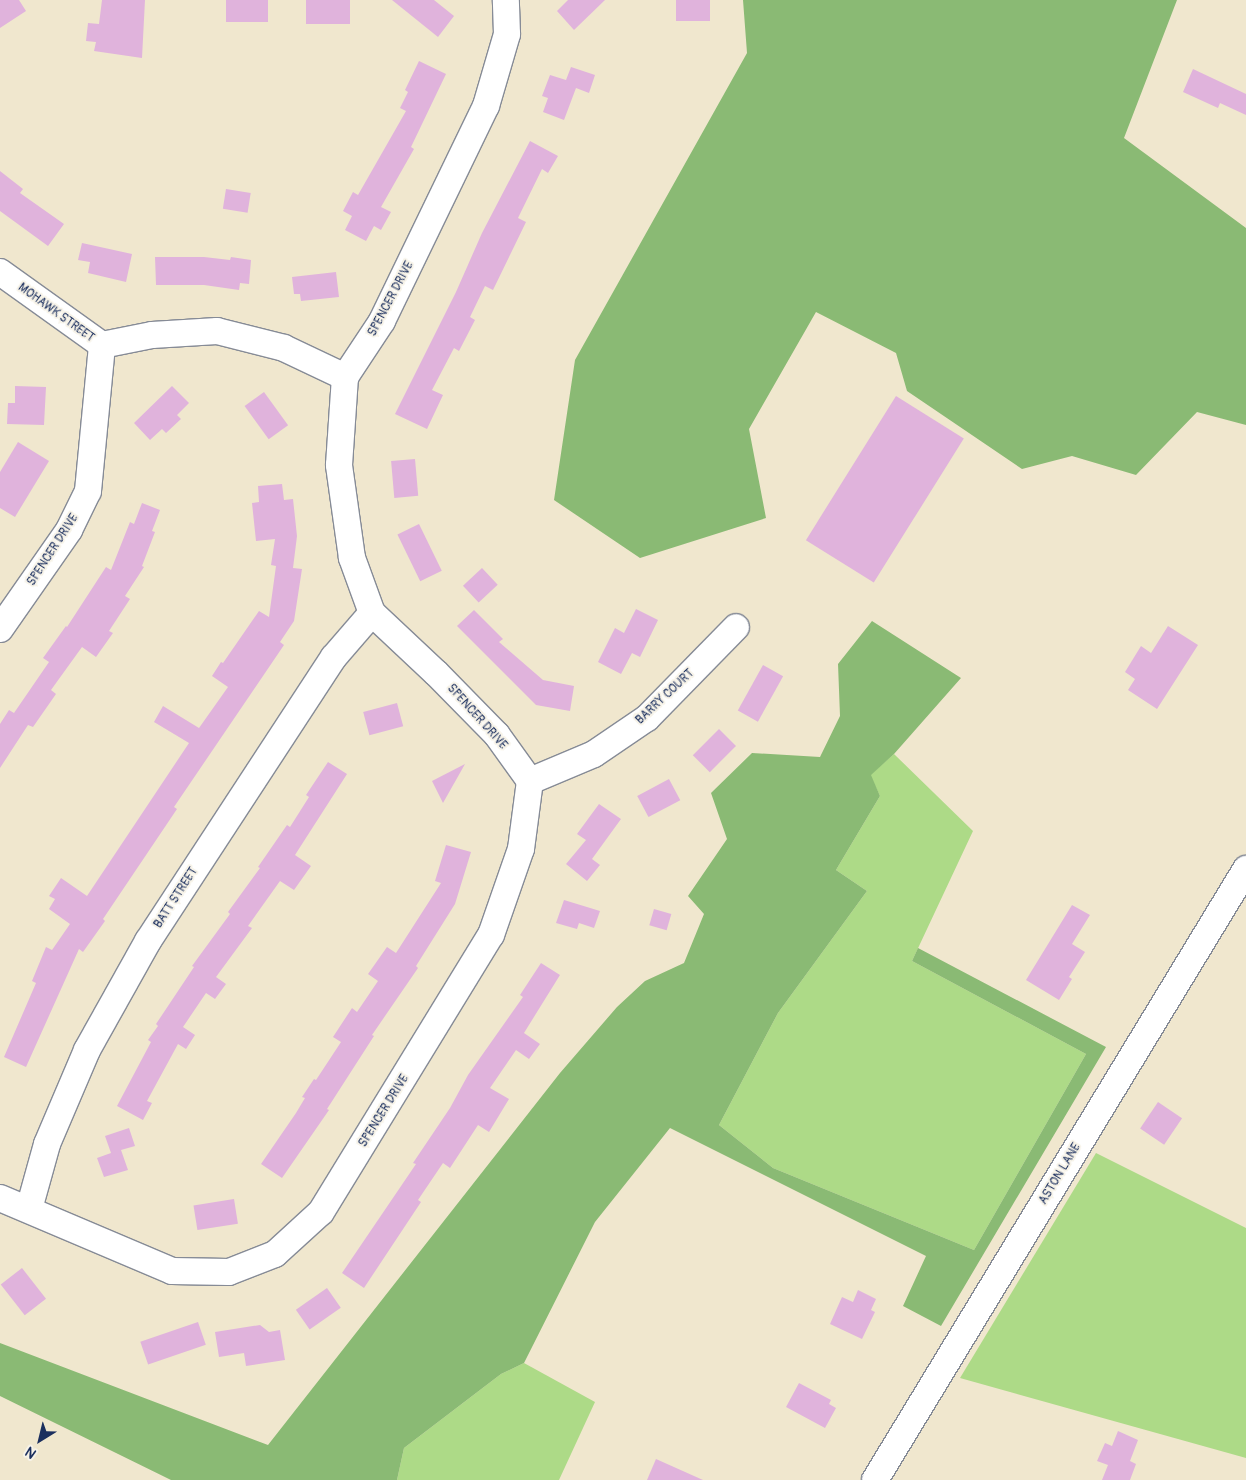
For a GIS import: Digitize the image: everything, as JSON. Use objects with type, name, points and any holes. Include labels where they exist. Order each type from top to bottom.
[{"type":"street","name":"SPENCER DRIVE","points":[[0,1198],[172,1271],[229,1272],[275,1254],[321,1212],[492,935],[521,849],[530,781],[496,735],[436,672],[372,613],[352,558],[339,465],[345,377],[382,321],[486,106],[507,34],[506,0]]},
{"type":"street","name":"MOHAWK STREET","points":[[0,272],[102,345],[152,334],[217,331],[284,348],[345,377]]},
{"type":"street","name":"SPENCER DRIVE","points":[[0,629],[69,530],[88,491],[102,345]]},
{"type":"street","name":"BATT STREET","points":[[29,1209],[47,1144],[86,1050],[148,941],[334,657],[372,613]]},
{"type":"street","name":"BARRY COURT","points":[[530,781],[594,754],[647,718],[736,628]]},
{"type":"street","name":"ASTON LANE","points":[[875,1480],[1246,869]]},
{"type":"green space","points":[[743,0],[1177,0],[1124,138],[1246,228],[1246,425],[1197,412],[1136,475],[1072,456],[1022,469],[907,391],[896,353],[816,312],[749,429],[766,518],[640,558],[554,500],[575,360],[747,53]]},
{"type":"green space","points":[[872,621],[961,678],[894,754],[871,775],[880,796],[836,870],[867,891],[778,1013],[719,1125],[773,1168],[974,1250],[1086,1054],[912,961],[918,948],[1106,1047],[941,1326],[903,1306],[926,1256],[670,1128],[595,1222],[524,1363],[501,1374],[404,1448],[397,1480],[171,1480],[0,1396],[0,1343],[268,1445],[560,1073],[617,1007],[645,981],[684,963],[704,914],[688,896],[727,839],[711,793],[752,753],[820,757],[840,716],[838,664]]},
{"type":"green space","points":[[894,754],[973,831],[912,961],[1086,1054],[974,1250],[773,1168],[719,1125],[778,1013],[867,891],[836,870],[880,796],[870,775]]},
{"type":"green space","points":[[1096,1153],[1246,1228],[1246,1458],[960,1378]]},
{"type":"green space","points":[[524,1363],[595,1402],[559,1480],[397,1480],[404,1448],[501,1374]]},
{"type":"building","points":[[0,0],[19,0],[26,11],[0,28]]},
{"type":"building","points":[[102,0],[145,0],[142,58],[94,51],[96,42],[86,41],[88,23],[99,24]]},
{"type":"building","points":[[226,0],[268,0],[268,22],[226,22]]},
{"type":"building","points":[[306,0],[350,0],[350,24],[306,24]]},
{"type":"building","points":[[392,0],[434,0],[454,16],[438,37]]},
{"type":"building","points":[[568,0],[605,0],[574,30],[557,11]]},
{"type":"building","points":[[676,0],[710,0],[710,21],[676,21]]},
{"type":"building","points":[[419,61],[446,74],[411,147],[414,149],[381,207],[391,212],[381,230],[374,226],[366,241],[345,230],[352,216],[343,211],[353,192],[358,195],[406,111],[400,108],[408,92],[405,90]]},
{"type":"building","points":[[571,67],[595,75],[589,93],[576,88],[564,120],[543,112],[548,98],[542,96],[550,75],[566,80]]},
{"type":"building","points":[[1193,69],[1246,94],[1246,115],[1220,103],[1218,108],[1183,92]]},
{"type":"building","points":[[530,141],[558,156],[548,173],[542,169],[518,218],[526,222],[493,290],[485,286],[470,317],[475,320],[459,351],[454,348],[432,390],[443,395],[427,429],[395,414],[456,292],[482,233]]},
{"type":"building","points":[[0,171],[23,189],[20,193],[64,224],[48,246],[0,211]]},
{"type":"building","points":[[226,189],[251,193],[248,213],[223,209]]},
{"type":"building","points":[[82,243],[132,254],[126,282],[88,273],[90,262],[78,260]]},
{"type":"building","points":[[155,257],[204,257],[230,260],[231,257],[251,260],[249,284],[240,283],[239,290],[204,285],[156,285]]},
{"type":"building","points":[[336,272],[339,297],[301,301],[300,294],[294,294],[292,277]]},
{"type":"building","points":[[15,386],[46,387],[44,425],[7,424],[8,403],[15,403]]},
{"type":"building","points":[[172,386],[189,403],[177,415],[181,419],[166,433],[162,429],[150,440],[134,423]]},
{"type":"building","points":[[264,392],[288,425],[269,439],[245,406]]},
{"type":"building","points":[[896,396],[964,438],[874,583],[806,540]]},
{"type":"building","points":[[18,442],[49,461],[15,517],[0,508],[0,472]]},
{"type":"building","points":[[415,459],[418,496],[394,498],[391,461]]},
{"type":"building","points":[[282,484],[284,500],[293,499],[297,536],[293,568],[302,569],[294,621],[280,642],[284,645],[174,807],[177,809],[103,919],[105,921],[83,952],[79,949],[26,1067],[4,1057],[36,983],[32,981],[46,947],[52,950],[70,924],[49,909],[55,899],[49,896],[61,878],[87,896],[189,743],[154,722],[163,706],[199,728],[228,687],[212,676],[259,611],[269,617],[276,566],[271,565],[275,539],[256,541],[252,503],[259,502],[258,486]]},
{"type":"building","points":[[142,503],[160,510],[152,531],[155,532],[142,566],[144,567],[125,596],[130,599],[109,631],[113,633],[96,657],[82,647],[51,690],[56,694],[33,727],[28,725],[0,768],[0,724],[9,710],[14,713],[49,662],[43,658],[67,627],[106,567],[111,570],[130,522],[134,524]]},
{"type":"building","points":[[419,524],[442,571],[420,581],[397,535]]},
{"type":"building","points":[[482,568],[498,585],[479,603],[463,586]]},
{"type":"building","points":[[636,609],[658,620],[640,657],[632,653],[621,674],[598,662],[615,628],[624,633]]},
{"type":"building","points":[[474,610],[503,639],[499,642],[543,680],[574,686],[570,711],[536,705],[457,626]]},
{"type":"building","points":[[1168,626],[1198,645],[1157,709],[1128,690],[1135,679],[1125,672],[1141,646],[1151,653]]},
{"type":"building","points":[[763,665],[783,676],[758,722],[738,710]]},
{"type":"building","points":[[397,703],[403,726],[369,735],[363,712]]},
{"type":"building","points":[[719,729],[736,746],[710,772],[693,755]]},
{"type":"building","points":[[328,762],[347,774],[295,855],[311,866],[294,890],[280,881],[248,926],[252,928],[216,977],[226,984],[215,999],[206,993],[183,1027],[195,1035],[186,1049],[178,1044],[147,1101],[152,1103],[143,1120],[117,1106],[151,1042],[148,1040],[158,1026],[156,1024],[194,967],[192,966],[230,914],[228,912],[260,868],[258,867],[287,825],[290,827],[309,797],[306,795]]},
{"type":"building","points":[[465,764],[443,803],[432,781]]},
{"type":"building","points":[[669,779],[680,800],[648,817],[637,796]]},
{"type":"building","points":[[599,804],[621,819],[592,859],[600,865],[587,881],[566,864],[586,840],[577,834]]},
{"type":"building","points":[[446,845],[471,852],[455,904],[416,966],[418,968],[372,1035],[374,1036],[327,1109],[329,1110],[282,1178],[261,1164],[296,1113],[305,1098],[302,1097],[314,1079],[316,1080],[341,1042],[333,1037],[352,1008],[357,1012],[378,981],[368,974],[387,947],[396,953],[441,883],[435,881]]},
{"type":"building","points":[[564,900],[600,911],[594,928],[579,923],[577,929],[556,923]]},
{"type":"building","points":[[1072,905],[1090,915],[1072,944],[1085,952],[1069,977],[1072,979],[1059,1000],[1026,980]]},
{"type":"building","points":[[654,909],[671,914],[667,930],[649,925]]},
{"type":"building","points":[[541,963],[560,975],[524,1033],[540,1044],[529,1059],[516,1050],[490,1088],[509,1099],[489,1132],[478,1125],[450,1168],[443,1163],[418,1200],[421,1202],[364,1288],[342,1273],[416,1164],[413,1163],[450,1108],[468,1075],[523,997],[520,995]]},
{"type":"building","points":[[1158,1102],[1182,1118],[1164,1145],[1140,1129]]},
{"type":"building","points":[[129,1128],[135,1146],[121,1150],[128,1170],[104,1177],[97,1158],[111,1153],[105,1136]]},
{"type":"building","points":[[234,1199],[238,1224],[197,1230],[194,1205]]},
{"type":"building","points":[[22,1268],[46,1299],[25,1315],[1,1285]]},
{"type":"building","points":[[327,1288],[341,1308],[310,1329],[296,1310]]},
{"type":"building","points":[[858,1290],[876,1299],[871,1310],[875,1312],[862,1339],[830,1324],[842,1297],[853,1302]]},
{"type":"building","points":[[198,1322],[206,1345],[148,1365],[140,1342]]},
{"type":"building","points":[[260,1325],[269,1332],[280,1330],[285,1360],[246,1366],[244,1353],[219,1357],[215,1332]]},
{"type":"building","points":[[799,1383],[831,1400],[829,1404],[836,1408],[825,1428],[786,1407]]},
{"type":"building","points":[[1118,1431],[1138,1440],[1130,1461],[1136,1464],[1130,1480],[1102,1480],[1108,1465],[1097,1461],[1105,1443],[1112,1446]]},
{"type":"building","points":[[656,1459],[703,1480],[647,1480]]}]
